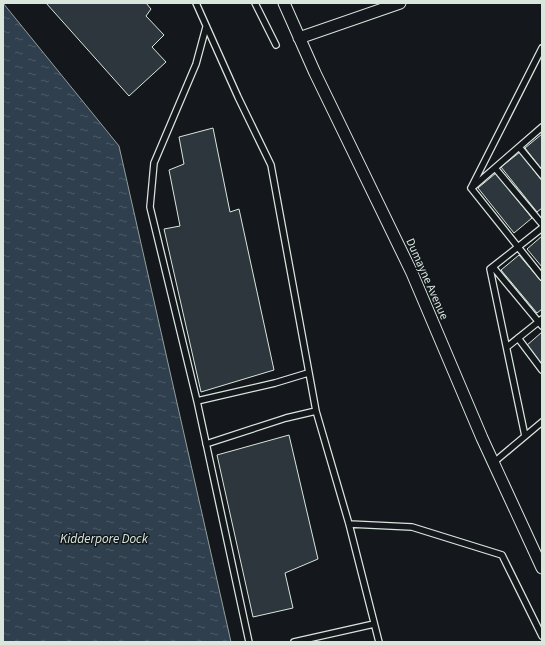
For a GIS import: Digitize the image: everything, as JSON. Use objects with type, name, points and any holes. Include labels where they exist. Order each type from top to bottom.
[{"type":"street","name":"Dumayne Avenue","points":[[284,3],[315,73],[412,273],[493,463],[542,568]]},
{"type":"street","points":[[299,38],[400,3]]},
{"type":"lane","points":[[196,3],[271,165],[316,410],[379,642]]},
{"type":"lane","points":[[255,3],[276,45]]},
{"type":"lane","points":[[206,27],[196,64],[154,163],[150,207],[197,401],[249,642]]},
{"type":"lane","points":[[471,188],[542,48]]},
{"type":"lane","points":[[471,188],[542,127]]},
{"type":"lane","points":[[519,147],[542,175]]},
{"type":"lane","points":[[494,168],[542,224]]},
{"type":"lane","points":[[471,188],[542,276]]},
{"type":"lane","points":[[525,436],[490,269],[542,228]]},
{"type":"lane","points":[[493,267],[541,322],[506,348]]},
{"type":"lane","points":[[518,338],[542,370]]},
{"type":"lane","points":[[197,401],[275,383],[308,373]]},
{"type":"lane","points":[[206,444],[286,418],[316,410]]},
{"type":"lane","points":[[493,463],[542,422]]},
{"type":"lane","points":[[348,524],[412,527],[502,555],[542,636]]},
{"type":"lane","points":[[294,642],[374,624]]},
{"type":"water","name":"Kidderpore Dock","points":[[3,3],[119,146],[231,642],[3,642]]},
{"type":"building","points":[[46,3],[146,3],[151,9],[146,16],[164,35],[152,47],[166,62],[129,96]]},
{"type":"building","points":[[213,128],[230,212],[239,209],[274,370],[201,392],[164,229],[180,226],[169,170],[184,164],[179,137]]},
{"type":"building","points":[[542,134],[542,170],[525,148]]},
{"type":"building","points":[[520,152],[542,181],[542,208],[537,212],[501,167]]},
{"type":"building","points":[[496,173],[532,218],[514,233],[478,188]]},
{"type":"building","points":[[542,236],[542,267],[527,249]]},
{"type":"building","points":[[519,255],[542,282],[542,309],[537,313],[501,270]]},
{"type":"building","points":[[542,332],[542,365],[526,346]]},
{"type":"building","points":[[289,435],[318,559],[285,573],[293,608],[253,617],[217,455]]}]
